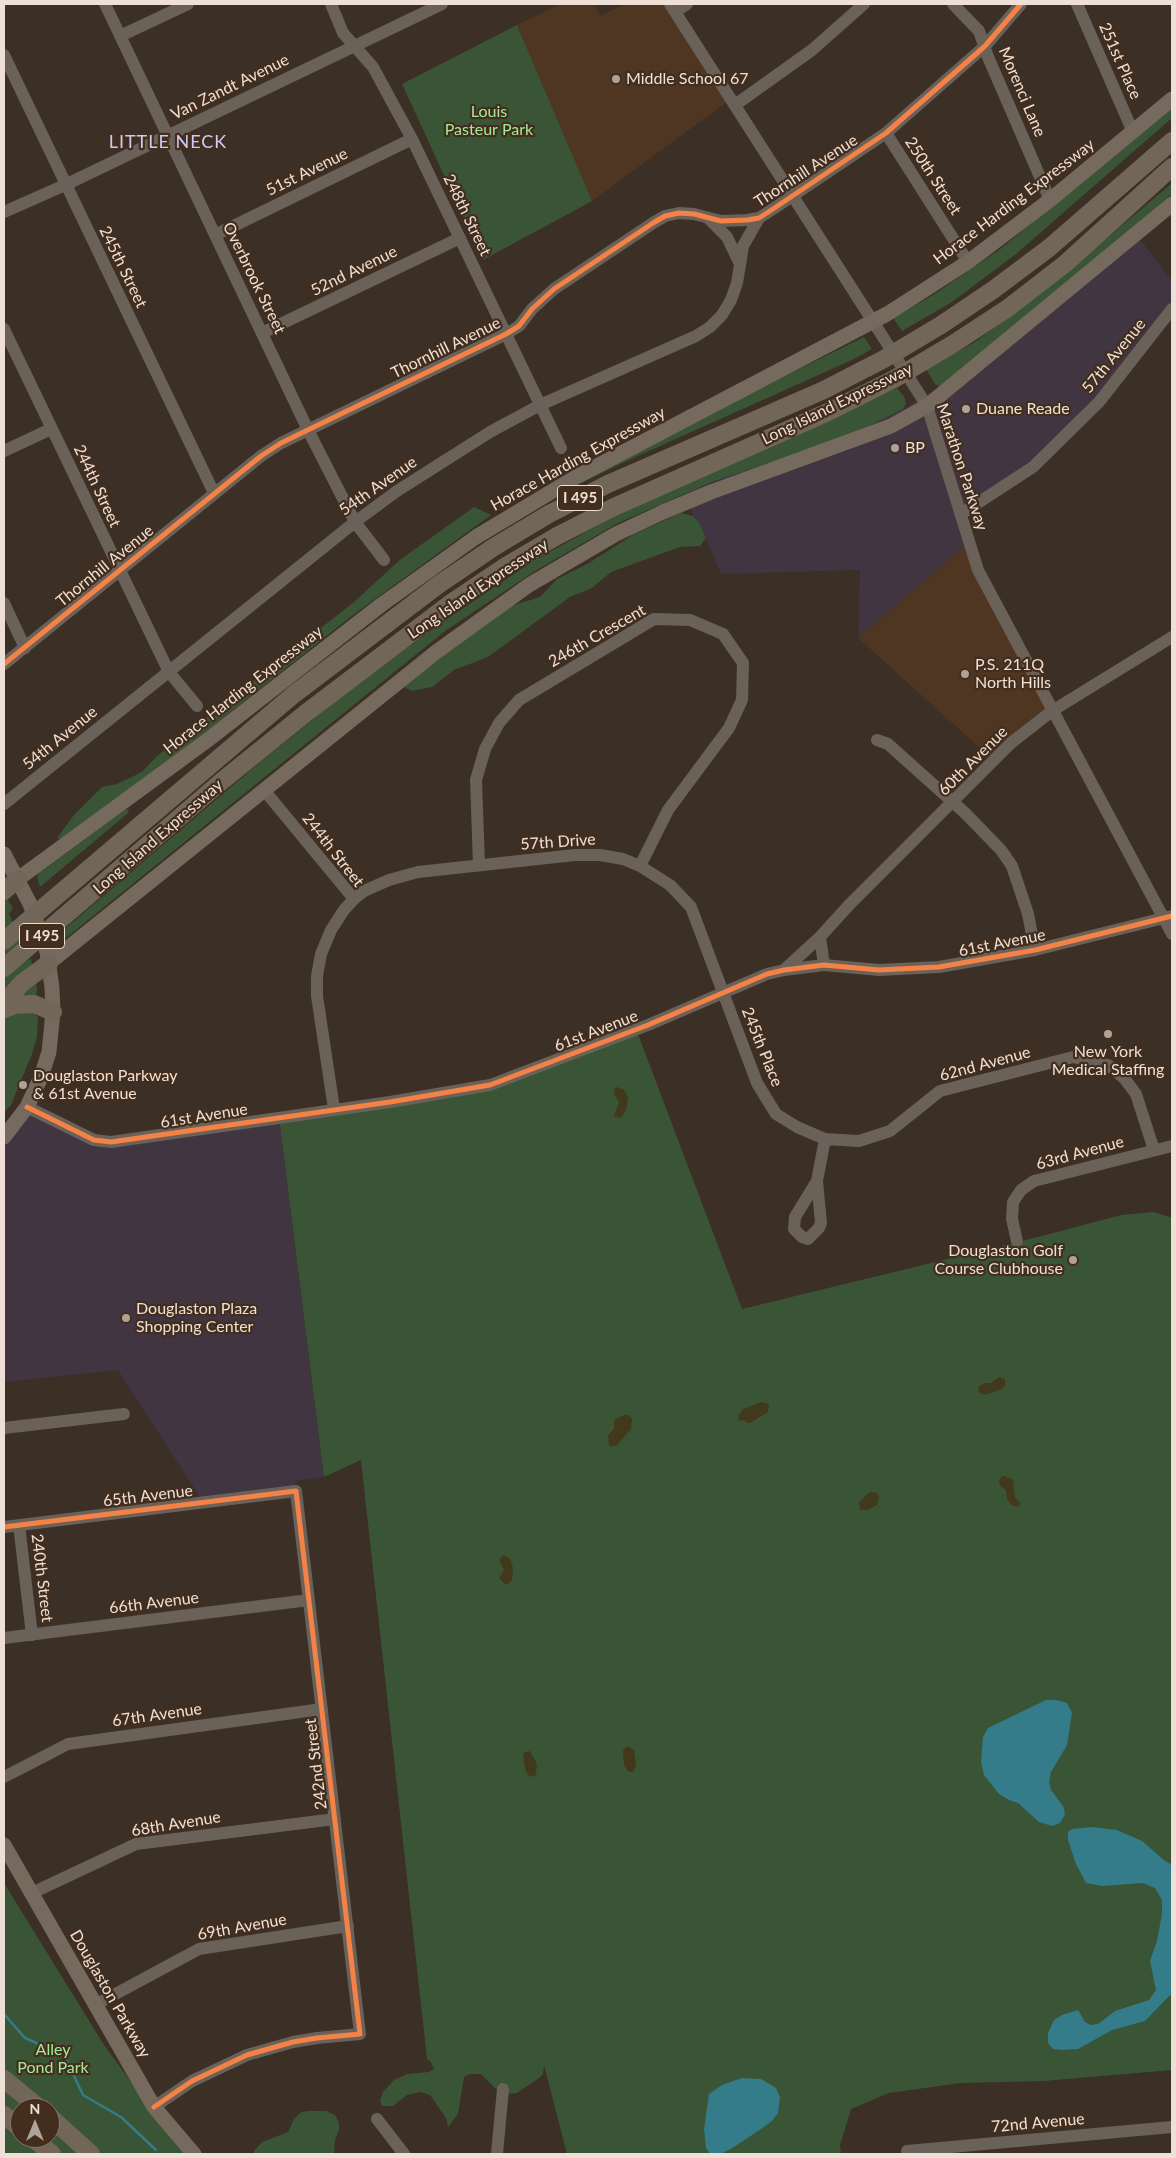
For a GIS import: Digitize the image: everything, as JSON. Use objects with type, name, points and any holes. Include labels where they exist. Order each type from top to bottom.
[{"type":"highway","name":"Long Island Expressway","points":[[4,941],[293,695],[431,590],[494,547],[549,514],[608,484],[824,390],[884,359],[941,325],[994,290],[1049,248],[1172,141]]},
{"type":"highway","name":"Long Island Expressway","points":[[4,968],[230,775],[306,713],[451,602],[557,536],[614,507],[828,412],[894,379],[953,344],[1008,308],[1066,263],[1172,168]]},
{"type":"highway","points":[[4,891],[20,883]]},
{"type":"highway","points":[[4,931],[66,887]]},
{"type":"highway","points":[[4,974],[80,904]]},
{"type":"highway","points":[[4,1003],[48,958]]},
{"type":"highway","points":[[4,1009],[15,1005],[34,1004],[53,1012]]},
{"type":"highway","points":[[4,2079],[27,2098]]},
{"type":"highway","points":[[60,2127],[91,2154]]},
{"type":"main road","name":"Horace Harding Expressway","points":[[20,883],[397,593],[476,537],[576,477],[874,322],[968,262],[1050,200],[1172,99]]},
{"type":"main road","points":[[48,958],[264,790],[444,646],[528,585],[616,534],[662,512],[891,426],[927,406],[1172,204]]},
{"type":"main road","points":[[4,854],[36,918],[48,958],[53,1012],[49,1052],[41,1077],[27,1107],[4,1137]]},
{"type":"main road","name":"Douglaston Parkway","points":[[4,1845],[154,2107],[194,2154]]},
{"type":"street","name":"Overbrook Street","points":[[105,4],[308,430],[354,522],[384,560]]},
{"type":"street","points":[[120,36],[188,4]]},
{"type":"street","name":"248th Street","points":[[331,4],[343,33],[373,67],[412,139],[562,448]]},
{"type":"street","name":"Van Zandt Avenue","points":[[4,212],[65,185],[442,4]]},
{"type":"street","points":[[673,8],[687,4]]},
{"type":"street","points":[[735,105],[812,50],[864,4]]},
{"type":"street","name":"Morenci Lane","points":[[953,4],[979,32],[1050,200]]},
{"type":"street","name":"Thornhill Avenue","points":[[4,664],[261,456],[308,430],[506,334],[519,326],[532,309],[554,289],[659,219],[671,214],[686,213],[709,219],[735,222],[759,218],[793,196],[886,133],[985,46],[1021,4]]},
{"type":"street","name":"251st Place","points":[[1077,4],[1132,132]]},
{"type":"street","name":"Marathon Parkway","points":[[673,8],[927,406],[978,570],[1052,711],[1168,917],[1172,934]]},
{"type":"street","name":"245th Street","points":[[4,55],[214,493]]},
{"type":"street","name":"250th Street","points":[[886,133],[968,262]]},
{"type":"street","name":"51st Avenue","points":[[215,235],[412,139]]},
{"type":"street","name":"54th Avenue","points":[[4,804],[354,522],[443,461],[540,405],[703,332],[722,316],[731,300],[737,283],[739,262],[747,238],[759,218]]},
{"type":"street","points":[[709,219],[727,237],[739,262]]},
{"type":"street","name":"52nd Avenue","points":[[262,333],[460,238]]},
{"type":"street","name":"57th Avenue","points":[[961,514],[1033,467],[1099,402],[1172,309]]},
{"type":"street","name":"244th Street","points":[[4,330],[169,672],[197,706]]},
{"type":"street","points":[[4,451],[51,429]]},
{"type":"street","points":[[4,603],[24,648]]},
{"type":"street","name":"246th Crescent","points":[[479,865],[476,780],[485,749],[499,723],[520,700],[654,619],[690,620],[723,634],[742,663],[742,700],[729,728],[668,810],[640,866]]},
{"type":"street","name":"60th Avenue","points":[[784,970],[805,948],[820,937],[849,905],[998,756],[1052,711],[1172,637]]},
{"type":"street","points":[[876,740],[888,744],[1001,850],[1012,866],[1028,914],[1035,950]]},
{"type":"street","name":"244th Street","points":[[264,790],[354,898],[331,930],[321,954],[317,976],[317,996],[334,1109]]},
{"type":"street","name":"57th Drive","points":[[354,898],[377,884],[401,876],[479,865],[575,855],[600,855],[623,859],[640,866],[670,885],[691,907],[724,994]]},
{"type":"street","name":"61st Avenue","points":[[27,1107],[86,1137],[102,1142],[111,1142],[490,1085],[724,994],[767,974],[824,965],[879,970],[910,970],[969,963],[1035,950],[1168,917]]},
{"type":"street","points":[[820,937],[824,965]]},
{"type":"street","name":"245th Place","points":[[724,994],[757,1084],[767,1102],[776,1114],[797,1127],[825,1139]]},
{"type":"street","name":"62nd Avenue","points":[[825,1139],[858,1141],[890,1131],[940,1092],[1073,1057],[1108,1065],[1124,1078],[1136,1094],[1154,1150]]},
{"type":"street","points":[[817,1181],[825,1139]]},
{"type":"street","name":"63rd Avenue","points":[[1017,1240],[1012,1219],[1013,1202],[1021,1190],[1034,1181],[1172,1146]]},
{"type":"street","points":[[4,1428],[124,1414]]},
{"type":"street","name":"65th Avenue","points":[[4,1527],[296,1491]]},
{"type":"street","name":"242nd Street","points":[[154,2107],[192,2081],[247,2055],[301,2040],[360,2034],[296,1491]]},
{"type":"street","name":"240th Street","points":[[19,1525],[32,1635]]},
{"type":"street","name":"66th Avenue","points":[[4,1638],[309,1600]]},
{"type":"street","name":"67th Avenue","points":[[4,1777],[68,1744],[322,1709]]},
{"type":"street","name":"68th Avenue","points":[[32,1893],[136,1844],[335,1819]]},
{"type":"street","name":"69th Avenue","points":[[96,2005],[199,1949],[348,1926]]},
{"type":"street","points":[[497,2154],[503,2089]]},
{"type":"street","points":[[377,2119],[404,2154]]},
{"type":"street","name":"72nd Avenue","points":[[907,2153],[1172,2127]]},
{"type":"shaded area","points":[[560,4],[594,4],[600,16],[625,4],[670,4],[731,99],[592,201],[517,25]]},
{"type":"shaded area","points":[[1132,229],[1172,281],[1172,309],[1039,464],[962,513],[970,541],[858,638],[860,570],[721,574],[699,522],[693,516],[686,493],[747,469],[851,435],[903,409],[951,380]]},
{"type":"shaded area","name":"P.S. 211Q North Hills","points":[[970,541],[1050,711],[991,758],[858,638]]},
{"type":"shaded area","name":"Douglaston Plaza Shopping Center","points":[[27,1107],[94,1140],[279,1117],[324,1477],[295,1481],[296,1491],[203,1502],[118,1370],[4,1382],[4,1138]]},
{"type":"green space","name":"Louis Pasteur Park","points":[[517,25],[592,201],[483,260],[402,84]]},
{"type":"green space","points":[[1172,109],[1172,118],[1016,254],[952,302],[902,331],[893,318],[933,295],[999,250]]},
{"type":"green space","points":[[1172,183],[1172,194],[951,380],[939,386],[935,384],[926,369],[975,342],[1007,318],[1072,268]]},
{"type":"green space","points":[[864,337],[872,349],[852,360],[631,459],[556,495],[662,437]]},
{"type":"green space","points":[[897,388],[905,398],[906,404],[903,409],[851,435],[712,482],[618,523],[535,571],[445,631],[66,938],[62,939],[60,933],[259,763],[346,693],[441,623],[533,561],[615,516]]},
{"type":"green space","points":[[474,507],[491,515],[353,615],[180,752],[62,839],[57,838],[74,815],[102,787],[117,784],[142,772],[156,757],[354,602],[401,559]]},
{"type":"green space","points":[[681,513],[693,516],[699,522],[706,538],[700,546],[680,547],[611,572],[592,588],[570,597],[488,657],[454,670],[432,687],[412,691],[404,687],[424,667],[508,607],[540,597],[557,579],[589,563],[634,534]]},
{"type":"green space","points":[[129,809],[128,813],[40,887],[38,874],[125,810]]},
{"type":"green space","points":[[4,896],[13,909],[9,913],[27,961],[31,958],[32,966],[30,968],[37,987],[35,1014],[38,1018],[37,1037],[32,1054],[11,1105],[4,1112]]},
{"type":"green space","points":[[636,1029],[742,1309],[1121,1215],[1154,1212],[1172,1218],[1172,2070],[1044,2081],[960,2083],[889,2093],[851,2109],[840,2145],[841,2154],[567,2154],[544,2065],[543,2074],[517,2093],[507,2094],[496,2089],[481,2074],[470,2074],[464,2077],[458,2114],[448,2127],[446,2118],[430,2095],[421,2092],[407,2095],[393,2106],[382,2106],[380,2101],[383,2092],[394,2080],[407,2074],[429,2072],[434,2069],[431,2062],[427,2059],[361,1460],[324,1477],[279,1117],[499,1087]]},
{"type":"green space","name":"Alley Pond Park","points":[[4,1883],[104,2045],[184,2154],[4,2154]]},
{"type":"green space","points":[[326,2111],[335,2115],[339,2123],[339,2130],[335,2140],[334,2154],[254,2154],[254,2151],[262,2142],[288,2132],[294,2119],[301,2112]]},
{"type":"sand","points":[[617,1087],[624,1090],[628,1097],[626,1111],[621,1118],[614,1115],[619,1102],[614,1094]]},
{"type":"sand","points":[[999,1377],[1005,1379],[1005,1386],[1002,1389],[984,1395],[978,1392],[979,1386],[991,1383]]},
{"type":"sand","points":[[762,1402],[769,1404],[768,1412],[750,1423],[744,1420],[739,1421],[738,1416],[743,1409]]},
{"type":"sand","points":[[624,1415],[629,1415],[632,1419],[631,1429],[617,1445],[611,1447],[608,1435],[614,1429],[614,1420]]},
{"type":"sand","points":[[1003,1476],[1013,1479],[1015,1497],[1020,1503],[1019,1507],[1011,1505],[1007,1499],[1006,1490],[1000,1486],[999,1480]]},
{"type":"sand","points":[[870,1492],[877,1493],[879,1496],[877,1505],[868,1510],[860,1510],[859,1502]]},
{"type":"sand","points":[[503,1555],[510,1559],[513,1568],[512,1580],[506,1585],[499,1578],[504,1570],[499,1560]]},
{"type":"sand","points":[[627,1746],[634,1750],[636,1765],[633,1772],[629,1772],[624,1765],[623,1750]]},
{"type":"sand","points":[[530,1751],[537,1764],[534,1777],[528,1775],[525,1769],[523,1754]]},
{"type":"water","points":[[1046,1700],[1067,1703],[1072,1713],[1067,1745],[1051,1772],[1049,1782],[1051,1790],[1063,1806],[1065,1814],[1060,1823],[1052,1826],[1039,1822],[1018,1803],[999,1794],[984,1775],[981,1762],[983,1737],[988,1728]]},
{"type":"water","points":[[1092,1827],[1117,1830],[1142,1841],[1172,1865],[1172,1993],[1145,2021],[1112,2030],[1078,2049],[1053,2049],[1048,2043],[1048,2033],[1054,2020],[1062,2015],[1078,2010],[1085,2022],[1091,2025],[1098,2024],[1115,2011],[1149,2000],[1156,1990],[1150,1961],[1157,1941],[1162,1914],[1162,1900],[1155,1888],[1143,1883],[1102,1886],[1086,1883],[1076,1864],[1068,1840],[1068,1832],[1072,1829]]},
{"type":"water","points":[[742,2078],[761,2079],[776,2088],[780,2097],[778,2113],[772,2121],[731,2149],[720,2154],[710,2154],[706,2148],[704,2129],[709,2094],[722,2085]]},
{"type":"waterway","points":[[4,2014],[25,2038],[64,2055],[83,2095],[121,2117],[156,2150]]},
{"type":"cycle path","points":[[4,664],[261,456],[281,443],[506,334],[519,326],[532,309],[554,289],[665,216],[679,213],[694,214],[721,221],[747,220],[759,218],[776,207],[886,133],[985,46],[1021,4]]},
{"type":"cycle path","points":[[27,1107],[94,1140],[111,1142],[390,1102],[490,1085],[648,1025],[767,974],[824,965],[879,970],[939,967],[1035,950],[1172,916]]},
{"type":"cycle path","points":[[4,1527],[296,1491],[360,2034],[293,2042],[247,2055],[192,2081],[154,2107]]},
{"type":"place","name":"Middle School 67","points":[[616,79]]},
{"type":"place","name":"Duane Reade","points":[[966,409]]},
{"type":"place","name":"BP","points":[[895,448]]},
{"type":"place","name":"P.S. 211Q North Hills","points":[[965,674]]},
{"type":"place","name":"New York Medical Staffing","points":[[1108,1034]]},
{"type":"place","name":"Douglaston Parkway & 61st Avenue","points":[[23,1085]]},
{"type":"place","name":"Douglaston Golf Course Clubhouse","points":[[1073,1260]]},
{"type":"place","name":"Douglaston Plaza Shopping Center","points":[[126,1318]]},
{"type":"district","name":"LITTLE NECK","points":[[168,142]]}]
